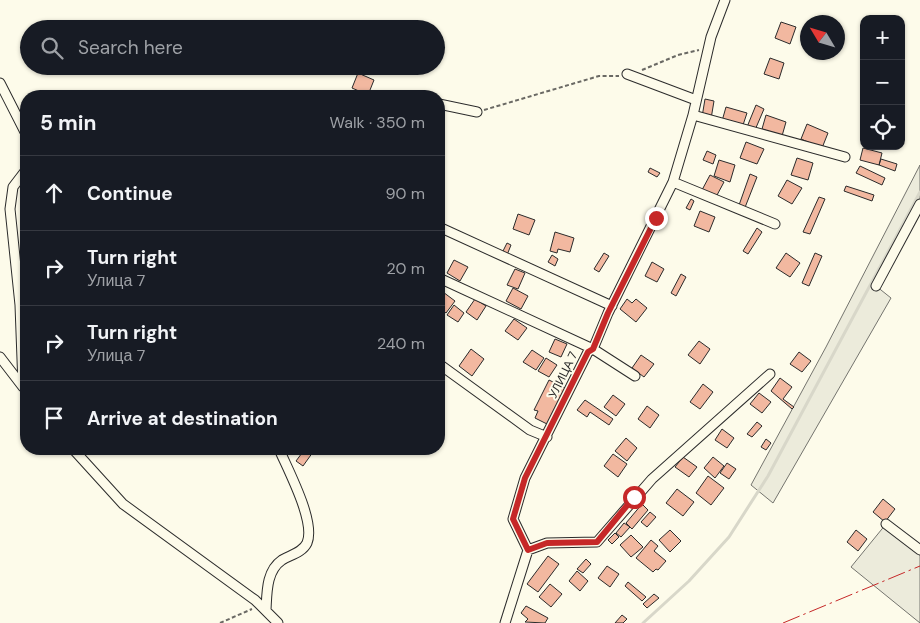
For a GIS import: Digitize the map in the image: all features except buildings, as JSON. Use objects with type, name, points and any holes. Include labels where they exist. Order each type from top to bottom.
[{"type":"street","name":"УЛИЦА 7","points":[[528,550],[513,519],[525,478],[588,352],[593,349],[672,182],[693,116],[708,48],[725,0]]},
{"type":"street","points":[[627,74],[696,100]]},
{"type":"street","points":[[0,83],[20,122]]},
{"type":"street","points":[[445,105],[477,112]]},
{"type":"street","points":[[693,116],[845,157]]},
{"type":"street","points":[[20,178],[13,187],[10,209],[20,305]]},
{"type":"street","points":[[672,182],[775,224]]},
{"type":"street","points":[[876,286],[920,204]]},
{"type":"street","points":[[445,230],[612,306]]},
{"type":"street","points":[[445,281],[593,349],[635,376]]},
{"type":"street","points":[[0,357],[20,384]]},
{"type":"street","points":[[445,368],[530,430],[547,437]]},
{"type":"street","points":[[505,623],[528,550],[547,543],[597,542],[652,479],[770,374]]},
{"type":"street","points":[[78,455],[123,504],[263,607],[278,623]]},
{"type":"street","points":[[263,607],[270,575],[280,561],[300,551],[306,544],[309,534],[305,512],[281,455]]},
{"type":"street","points":[[886,524],[920,550]]},
{"type":"path","points":[[477,112],[600,76],[623,77],[678,55],[708,48]]},
{"type":"path","points":[[220,623],[263,607]]},
{"type":"shaded area","points":[[920,165],[920,204],[876,286],[891,298],[773,503],[751,485],[826,347]]},
{"type":"shaded area","points":[[886,524],[920,550],[920,623],[851,567]]},
{"type":"waterway","points":[[643,623],[689,581],[729,537],[768,476],[920,192]]},
{"type":"power","points":[[783,623],[920,566]]},
{"type":"route","points":[[634,497],[597,542],[547,543],[528,550],[513,519],[525,478],[588,352],[593,349],[608,313],[656,218]]}]
